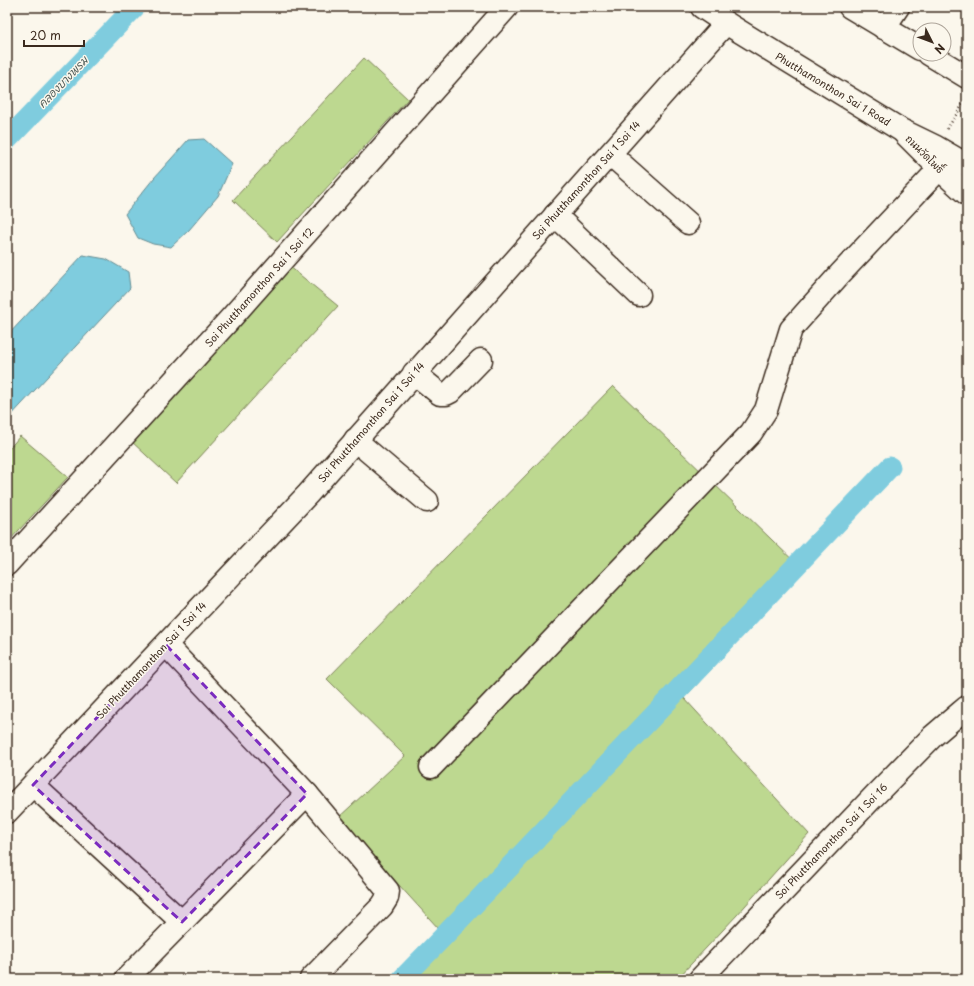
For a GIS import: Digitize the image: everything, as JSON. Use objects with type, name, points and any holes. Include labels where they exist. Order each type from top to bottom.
[{"type":"street","name":"Soi Phutthamonthon Sai 1 Soi 12","points":[[7,564],[226,324],[507,7]]},
{"type":"street","name":"Phutthamonthon Sai 1 Road","points":[[702,7],[901,130],[936,147],[967,165]]},
{"type":"street","points":[[850,7],[912,44]]},
{"type":"street","points":[[884,28],[898,7]]},
{"type":"street","name":"Soi Phutthamonthon Sai 1 Soi 14","points":[[7,812],[308,494],[726,23]]},
{"type":"street","points":[[943,62],[967,76]]},
{"type":"street","name":"ถนนวัดโพธิ์","points":[[901,130],[967,194]]},
{"type":"street","points":[[610,154],[688,223]]},
{"type":"street","points":[[431,768],[751,433],[766,410],[791,329],[840,274],[940,168]]},
{"type":"street","points":[[555,215],[639,295]]},
{"type":"street","points":[[414,373],[440,394],[446,394],[450,392],[481,360]]},
{"type":"street","points":[[355,440],[427,501]]},
{"type":"street","points":[[166,645],[307,794],[388,891],[387,898],[382,906],[311,979]]},
{"type":"street","name":"Soi Phutthamonthon Sai 1 Soi 16","points":[[700,979],[933,736],[967,707]]},
{"type":"street","points":[[33,785],[182,922]]},
{"type":"street","points":[[126,979],[307,794]]},
{"type":"path","points":[[936,147],[967,97]]},
{"type":"highlighted area","points":[[166,645],[307,794],[182,922],[33,785]]},
{"type":"green space","points":[[364,58],[408,99],[277,242],[233,200]]},
{"type":"green space","points":[[289,266],[338,306],[176,483],[131,441]]},
{"type":"green space","points":[[613,386],[804,571],[684,698],[809,834],[737,915],[677,979],[389,979],[439,929],[338,818],[405,756],[327,679]]},
{"type":"green space","points":[[20,436],[68,477],[7,543],[7,451]]},
{"type":"water","points":[[204,139],[232,164],[218,196],[189,230],[171,247],[153,244],[138,238],[125,214],[154,178],[188,140]]},
{"type":"water","points":[[83,255],[106,259],[128,272],[130,288],[7,420],[7,336]]},
{"type":"waterway","name":"คลองบางพรม","points":[[7,140],[135,7]]},
{"type":"waterway","points":[[402,979],[890,467]]}]
